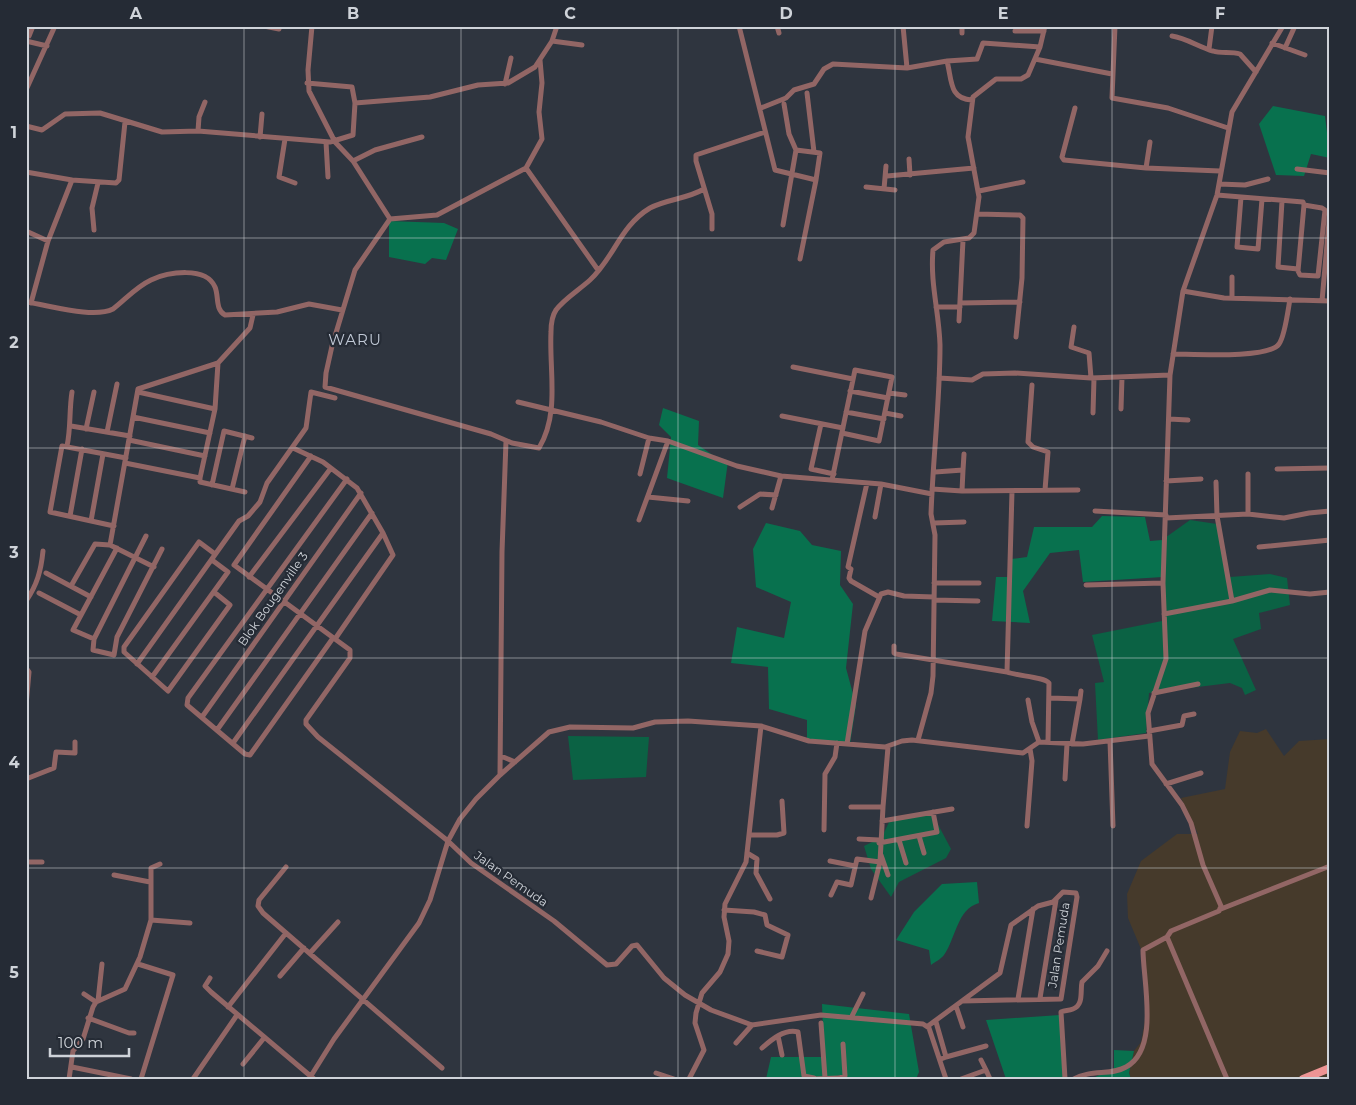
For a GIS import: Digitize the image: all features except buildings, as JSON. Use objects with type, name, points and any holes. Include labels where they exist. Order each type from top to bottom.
[{"type":"main road","points":[[1303,1079],[1330,1068]]},
{"type":"street","points":[[33,26],[28,38],[47,46]]},
{"type":"street","points":[[26,90],[55,26]]},
{"type":"street","points":[[264,26],[279,28],[279,26]]},
{"type":"street","points":[[312,26],[308,83],[323,122],[335,142],[353,161],[390,219]]},
{"type":"street","points":[[355,103],[430,97],[478,85],[505,84],[531,71],[552,41],[557,26]]},
{"type":"street","points":[[739,26],[775,170],[816,180]]},
{"type":"street","points":[[776,26],[779,33]]},
{"type":"street","points":[[903,26],[907,68]]},
{"type":"street","points":[[962,26],[962,33]]},
{"type":"street","points":[[1115,26],[1112,98],[1168,108],[1228,128]]},
{"type":"street","points":[[1209,49],[1212,26]]},
{"type":"street","points":[[1221,909],[1202,865],[1191,823],[1182,805],[1152,766],[1148,713],[1166,659],[1163,583],[1170,375],[1183,290],[1216,195],[1232,112],[1283,26]]},
{"type":"street","points":[[1285,48],[1295,26]]},
{"type":"street","points":[[918,740],[931,693],[934,661],[934,523],[931,514],[935,472],[939,378],[939,326],[931,280],[933,250],[944,242],[962,240],[972,236],[977,214],[979,191],[968,137],[972,100],[996,79],[1025,78],[1040,47],[1044,28],[1015,31]]},
{"type":"street","points":[[1172,36],[1181,37],[1192,44],[1214,52],[1240,54],[1256,72]]},
{"type":"street","points":[[552,41],[582,45]]},
{"type":"street","points":[[1272,43],[1305,54]]},
{"type":"street","points":[[761,108],[786,98],[794,90],[814,84],[824,69],[833,64],[907,68],[947,61],[977,59],[983,44],[1040,47]]},
{"type":"street","points":[[505,84],[510,58]]},
{"type":"street","points":[[1035,59],[1112,74]]},
{"type":"street","points":[[390,219],[437,215],[526,168],[540,143],[543,133],[539,112],[542,83],[540,60]]},
{"type":"street","points":[[947,61],[956,95],[961,99],[972,100]]},
{"type":"street","points":[[26,126],[45,129],[60,116],[69,114],[110,115],[125,122],[162,132],[198,131],[326,142],[335,142],[354,134],[355,103],[352,87],[308,83]]},
{"type":"street","points":[[807,93],[814,152]]},
{"type":"street","points":[[198,131],[199,117],[205,102]]},
{"type":"street","points":[[783,225],[796,150],[788,134],[784,104]]},
{"type":"street","points":[[1075,108],[1063,160],[1146,168],[1220,171]]},
{"type":"street","points":[[260,137],[262,114]]},
{"type":"street","points":[[26,172],[72,180],[116,183],[118,180],[125,122]]},
{"type":"street","points":[[712,229],[712,214],[696,161],[696,155],[765,132]]},
{"type":"street","points":[[353,161],[375,150],[422,137]]},
{"type":"street","points":[[285,139],[279,178],[295,184]]},
{"type":"street","points":[[326,142],[328,177]]},
{"type":"street","points":[[1146,168],[1150,142]]},
{"type":"street","points":[[796,150],[820,152],[800,259]]},
{"type":"street","points":[[909,158],[910,175]]},
{"type":"street","points":[[884,189],[887,176],[886,166]]},
{"type":"street","points":[[526,168],[598,270]]},
{"type":"street","points":[[887,176],[974,168]]},
{"type":"street","points":[[1297,169],[1330,173]]},
{"type":"street","points":[[1219,184],[1245,185],[1268,179]]},
{"type":"street","points":[[72,180],[48,241],[28,302],[72,311],[106,311],[114,309],[151,280],[178,274],[196,274],[206,276],[214,285],[222,314],[253,315],[277,312],[309,304],[342,310]]},
{"type":"street","points":[[979,191],[1023,182]]},
{"type":"street","points":[[94,230],[92,208],[98,183]]},
{"type":"street","points":[[866,187],[895,190]]},
{"type":"street","points":[[390,219],[355,270],[345,306],[342,310],[326,373],[326,387],[490,434],[506,441],[539,448],[552,411],[551,332],[556,309],[598,270],[620,235],[644,213],[660,204],[681,199],[704,188]]},
{"type":"street","points":[[1216,195],[1303,202],[1304,205],[1322,208],[1324,210],[1320,273],[1318,276],[1300,275],[1298,269],[1304,205]]},
{"type":"street","points":[[1241,197],[1237,247],[1258,249],[1262,199]]},
{"type":"street","points":[[1282,201],[1278,267],[1298,269]]},
{"type":"street","points":[[1322,301],[1330,211]]},
{"type":"street","points":[[977,214],[1020,215],[1023,218],[1020,302],[1016,337]]},
{"type":"street","points":[[26,231],[48,241]]},
{"type":"street","points":[[959,321],[962,240]]},
{"type":"street","points":[[1232,277],[1232,298]]},
{"type":"street","points":[[1183,290],[1232,298],[1330,301]]},
{"type":"street","points":[[1173,354],[1237,354],[1271,350],[1280,342],[1290,299]]},
{"type":"street","points":[[936,307],[1020,302]]},
{"type":"street","points":[[110,545],[138,389],[218,363],[250,328],[253,315]]},
{"type":"street","points":[[1074,327],[1071,347],[1089,353],[1093,378],[1093,414]]},
{"type":"street","points":[[218,363],[215,409],[200,482],[245,492]]},
{"type":"street","points":[[793,367],[853,379]]},
{"type":"street","points":[[782,416],[821,424],[842,431],[880,441],[892,377],[855,370],[850,391],[842,431],[834,474],[832,480]]},
{"type":"street","points":[[939,378],[972,380],[983,374],[1093,378],[1170,375]]},
{"type":"street","points":[[1121,410],[1122,377]]},
{"type":"street","points":[[107,432],[117,384]]},
{"type":"street","points":[[1032,385],[1028,442],[1032,447],[1048,452],[1045,490]]},
{"type":"street","points":[[850,391],[904,396]]},
{"type":"street","points":[[67,446],[71,426],[68,415],[72,392]]},
{"type":"street","points":[[86,429],[94,392]]},
{"type":"street","points":[[138,392],[215,409]]},
{"type":"street","points":[[137,664],[239,521],[248,516],[260,502],[267,483],[294,448],[306,428],[311,392],[335,398]]},
{"type":"street","points":[[518,402],[650,438],[668,441],[729,463],[781,476],[880,484],[932,491],[1078,490]]},
{"type":"street","points":[[846,412],[901,416]]},
{"type":"street","points":[[133,417],[210,433]]},
{"type":"street","points":[[1169,418],[1188,420]]},
{"type":"street","points":[[821,424],[811,469],[834,474]]},
{"type":"street","points":[[71,426],[107,432],[206,456]]},
{"type":"street","points":[[212,485],[224,431],[252,438]]},
{"type":"street","points":[[232,489],[245,436]]},
{"type":"street","points":[[640,474],[650,438]]},
{"type":"street","points":[[500,775],[502,552],[506,441]]},
{"type":"street","points":[[639,520],[668,441]]},
{"type":"street","points":[[114,526],[50,512],[62,446],[200,478]]},
{"type":"street","points":[[294,448],[331,468],[347,480],[361,493],[384,533],[393,558],[253,753],[250,755],[245,754],[187,705],[188,698],[347,480]]},
{"type":"street","points":[[70,516],[82,450]]},
{"type":"street","points":[[91,521],[103,454]]},
{"type":"street","points":[[962,491],[964,454]]},
{"type":"street","name":"Jalan Pemuda","points":[[311,456],[234,565],[350,650],[351,656],[306,720],[306,724],[471,863],[554,921],[607,965],[616,964],[632,946],[637,945],[664,978],[697,1004],[752,1025]]},
{"type":"street","points":[[249,577],[331,468]]},
{"type":"street","points":[[1276,469],[1330,468]]},
{"type":"street","points":[[935,472],[963,470]]},
{"type":"street","points":[[1248,474],[1248,514]]},
{"type":"street","points":[[772,508],[781,476]]},
{"type":"street","points":[[1166,481],[1201,479]]},
{"type":"street","points":[[1216,482],[1217,516],[1232,601]]},
{"type":"street","points":[[867,483],[848,566],[851,569],[849,576],[851,581],[879,596]]},
{"type":"street","points":[[875,517],[880,484]]},
{"type":"street","points":[[1007,672],[1012,491]]},
{"type":"street","name":"Blok Bougenville 3","points":[[202,716],[361,493]]},
{"type":"street","points":[[740,507],[760,494],[776,495]]},
{"type":"street","points":[[648,497],[688,501]]},
{"type":"street","points":[[1095,511],[1166,516],[1248,514],[1284,518],[1330,511]]},
{"type":"street","points":[[217,730],[372,513]]},
{"type":"street","points":[[934,523],[964,522]]},
{"type":"street","points":[[233,744],[384,533]]},
{"type":"street","points":[[146,536],[94,639],[94,650],[114,655],[117,637],[162,549]]},
{"type":"street","points":[[1259,547],[1330,540]]},
{"type":"street","points":[[214,592],[230,605],[168,691],[124,652],[124,647],[199,542],[215,554]]},
{"type":"street","points":[[71,586],[95,544],[110,545],[154,567]]},
{"type":"street","points":[[94,639],[73,630],[116,548]]},
{"type":"street","points":[[26,601],[36,586],[41,570],[43,552]]},
{"type":"street","points":[[152,677],[228,572],[212,560]]},
{"type":"street","points":[[46,573],[91,597]]},
{"type":"street","points":[[934,583],[980,583]]},
{"type":"street","points":[[1086,586],[1163,583]]},
{"type":"street","points":[[1164,614],[1277,590],[1301,594],[1330,592]]},
{"type":"street","points":[[847,744],[865,631],[879,596],[884,592],[934,599],[978,601]]},
{"type":"street","points":[[39,593],[81,615]]},
{"type":"street","points":[[894,646],[895,653],[1047,680],[1050,698],[1048,742]]},
{"type":"street","points":[[26,668],[29,672],[26,706]]},
{"type":"street","points":[[1154,693],[1198,684]]},
{"type":"street","points":[[1065,779],[1069,744],[1081,690]]},
{"type":"street","points":[[1050,698],[1080,699]]},
{"type":"street","points":[[1028,700],[1032,722],[1039,742]]},
{"type":"street","points":[[210,978],[206,983],[206,988],[311,1078],[334,1038],[363,1001],[423,916],[448,842],[472,803],[546,734],[570,727],[633,728],[656,722],[682,721],[761,726],[808,740],[847,744],[888,747],[902,740],[918,740],[1023,753],[1039,742],[1069,744],[1110,741],[1149,733],[1182,725],[1184,716],[1194,714]]},
{"type":"street","points":[[689,1079],[704,1050],[695,1023],[697,1004],[702,993],[720,972],[728,954],[729,941],[724,910],[728,897],[744,868],[761,726]]},
{"type":"street","points":[[1110,741],[1113,826]]},
{"type":"street","points":[[26,779],[54,768],[56,752],[75,753],[75,742]]},
{"type":"street","points":[[824,830],[825,774],[835,757],[837,743]]},
{"type":"street","points":[[871,898],[880,862],[879,842],[888,747]]},
{"type":"street","points":[[1027,826],[1032,761],[1030,749]]},
{"type":"street","points":[[501,756],[515,762]]},
{"type":"street","points":[[1166,784],[1201,773]]},
{"type":"street","points":[[749,835],[777,835],[784,833],[782,801]]},
{"type":"street","points":[[851,807],[883,807]]},
{"type":"street","points":[[882,821],[952,809]]},
{"type":"street","points":[[859,840],[879,842],[899,840],[937,832],[933,812]]},
{"type":"street","points":[[919,836],[924,854]]},
{"type":"street","points":[[899,840],[906,862]]},
{"type":"street","points":[[747,853],[757,859],[756,873],[770,899]]},
{"type":"street","points":[[880,853],[888,875]]},
{"type":"street","points":[[831,895],[837,882],[851,885],[857,859],[880,862]]},
{"type":"street","points":[[830,861],[855,866]]},
{"type":"street","points":[[26,862],[42,862]]},
{"type":"street","points":[[97,1001],[126,989],[138,964],[150,920],[151,868],[160,864]]},
{"type":"street","points":[[286,866],[259,900],[258,904],[263,913],[442,1068]]},
{"type":"street","points":[[1074,1079],[1088,1072],[1124,1068],[1136,1057],[1144,1040],[1148,1016],[1143,950],[1167,937],[1175,929],[1330,866]]},
{"type":"street","points":[[114,875],[150,882]]},
{"type":"street","name":"Jalan Pemuda","points":[[1074,891],[1077,895],[1061,998],[962,1001],[1000,973],[1009,927],[1033,909],[1056,900],[1063,892],[1074,891]]},
{"type":"street","points":[[1040,998],[1056,900]]},
{"type":"street","points":[[1018,999],[1033,909]]},
{"type":"street","points":[[724,910],[754,912],[765,915],[768,926],[788,935],[782,957],[757,951]]},
{"type":"street","points":[[150,920],[190,923]]},
{"type":"street","points":[[310,953],[338,922]]},
{"type":"street","points":[[228,1007],[286,933]]},
{"type":"street","points":[[1167,937],[1227,1079]]},
{"type":"street","points":[[280,976],[304,948]]},
{"type":"street","points":[[1065,1079],[1061,1040],[1061,1012],[1073,1010],[1078,1005],[1081,999],[1082,982],[1098,966],[1107,951]]},
{"type":"street","points":[[69,1079],[73,1051],[83,1039],[88,1018],[97,1001],[102,964]]},
{"type":"street","points":[[138,964],[173,975],[141,1079]]},
{"type":"street","points":[[84,994],[97,1001]]},
{"type":"street","points":[[852,1016],[863,994]]},
{"type":"street","points":[[736,1043],[752,1025],[814,1015],[912,1021],[928,1026],[936,1022],[962,1001]]},
{"type":"street","points":[[956,1006],[963,1027]]},
{"type":"street","points":[[193,1079],[237,1015]]},
{"type":"street","points":[[88,1018],[125,1032],[134,1033]]},
{"type":"street","points":[[936,1022],[946,1079]]},
{"type":"street","points":[[821,1024],[825,1078]]},
{"type":"street","points":[[928,1026],[943,1058]]},
{"type":"street","points":[[762,1048],[778,1036],[790,1031],[798,1032],[804,1076],[814,1079],[845,1076],[843,1044]]},
{"type":"street","points":[[778,1036],[782,1055]]},
{"type":"street","points":[[243,1064],[264,1038]]},
{"type":"street","points":[[943,1058],[986,1046]]},
{"type":"street","points":[[981,1060],[990,1079]]},
{"type":"street","points":[[72,1067],[131,1079]]},
{"type":"street","points":[[960,1079],[986,1070]]},
{"type":"street","points":[[656,1073],[674,1079]]},
{"type":"shaded area","points":[[1266,729],[1284,756],[1299,741],[1330,739],[1330,1079],[1131,1079],[1129,1073],[1134,1051],[1141,1042],[1146,1015],[1141,949],[1128,918],[1127,894],[1141,861],[1177,834],[1198,834],[1181,798],[1225,789],[1230,752],[1240,731],[1257,733]]},
{"type":"green space","points":[[1273,106],[1325,116],[1330,158],[1311,154],[1304,176],[1276,175],[1259,124]]},
{"type":"green space","points":[[389,221],[444,223],[458,229],[446,260],[432,258],[425,264],[389,257]]},
{"type":"green space","points":[[663,408],[699,421],[698,445],[717,458],[728,461],[723,498],[667,478],[671,437],[659,425]]},
{"type":"green space","points":[[1102,516],[1145,517],[1150,541],[1162,540],[1163,577],[1083,582],[1079,550],[1050,553],[1023,591],[1030,623],[992,621],[996,577],[1010,577],[1011,559],[1027,557],[1034,527],[1092,527]]},
{"type":"green space","points":[[1190,520],[1217,524],[1230,577],[1270,574],[1287,578],[1290,605],[1259,613],[1261,629],[1233,639],[1256,690],[1245,695],[1242,688],[1230,683],[1149,693],[1146,733],[1098,740],[1095,683],[1104,682],[1092,635],[1162,621],[1162,540]]},
{"type":"green space","points":[[766,523],[800,531],[812,545],[841,551],[840,585],[853,604],[846,668],[856,705],[850,744],[807,739],[807,720],[769,709],[768,667],[731,663],[737,627],[784,638],[791,602],[756,587],[753,549]]},
{"type":"green space","points":[[568,736],[649,737],[646,777],[573,780]]},
{"type":"green space","points":[[933,815],[951,849],[946,858],[899,882],[891,897],[871,869],[864,846],[882,837],[890,820]]},
{"type":"green space","points":[[977,882],[979,903],[966,911],[961,918],[948,948],[940,959],[931,965],[929,950],[896,940],[914,912],[942,884]]},
{"type":"green space","points":[[822,1004],[909,1014],[919,1072],[916,1079],[851,1079],[842,1075],[816,1079],[766,1079],[771,1057],[824,1057]]},
{"type":"green space","points":[[1060,1015],[1067,1079],[1006,1079],[986,1020]]},
{"type":"green space","points":[[1114,1050],[1134,1051],[1129,1073],[1131,1079],[1091,1079],[1114,1068]]},
{"type":"district","name":"WARU","points":[[355,340]]}]
